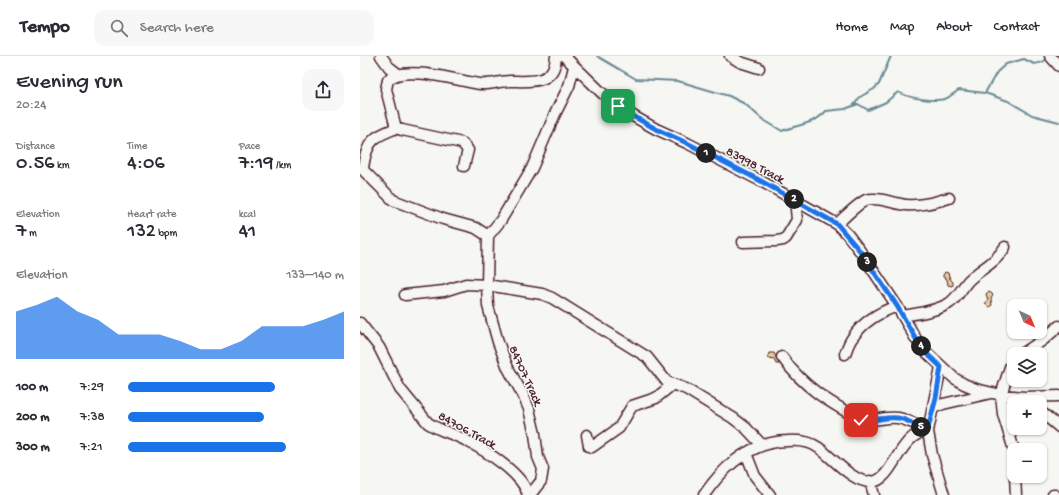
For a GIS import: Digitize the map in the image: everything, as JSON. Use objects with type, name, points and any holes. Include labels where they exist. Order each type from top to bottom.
[{"type":"street","points":[[381,56],[389,67],[398,74]]},
{"type":"street","points":[[396,128],[386,86],[391,77],[406,73],[430,75],[485,84],[509,81],[528,82],[542,79],[551,73],[556,62],[556,56]]},
{"type":"street","name":"83998 Track","points":[[564,56],[602,93],[633,116],[795,199],[837,224],[860,251],[897,306],[925,352],[941,367],[964,384],[996,394]]},
{"type":"street","points":[[730,56],[740,62],[759,68]]},
{"type":"street","points":[[1050,56],[1059,66]]},
{"type":"street","points":[[464,166],[468,150],[462,143],[396,128],[379,136],[369,145],[363,163],[363,170],[393,200],[443,219],[476,228],[488,236],[501,220],[532,168],[555,114],[569,86],[574,67]]},
{"type":"street","points":[[837,224],[868,200],[882,200],[906,205],[914,205],[929,204],[949,198]]},
{"type":"street","points":[[743,242],[777,241],[785,239],[797,220],[798,214],[795,199]]},
{"type":"street","name":"84707 Track","points":[[488,236],[488,306],[498,342],[508,368],[530,409],[538,457],[543,469],[541,481],[529,495]]},
{"type":"street","points":[[903,316],[931,310],[952,301],[969,280],[998,257],[1005,247]]},
{"type":"street","points":[[405,294],[444,291],[466,284],[487,285],[542,294],[552,298],[647,357],[667,382],[686,389],[742,424],[762,445]]},
{"type":"street","points":[[845,354],[852,337],[862,326],[877,314],[897,306]]},
{"type":"street","name":"84706 Track","points":[[360,323],[379,347],[400,389],[428,423],[467,441],[499,462],[523,483],[529,495]]},
{"type":"street","points":[[1032,347],[1059,326]]},
{"type":"street","points":[[782,356],[792,371],[813,391],[861,420],[866,421],[899,418],[928,429]]},
{"type":"street","points":[[941,367],[928,429],[932,455],[944,495]]},
{"type":"street","points":[[1007,373],[996,394],[1012,443]]},
{"type":"street","points":[[587,435],[589,446],[592,447],[619,428],[632,406],[656,398],[673,384]]},
{"type":"street","points":[[933,408],[943,404],[996,394],[1007,396]]},
{"type":"street","points":[[1047,398],[1059,396]]},
{"type":"street","points":[[1047,417],[1059,428]]},
{"type":"street","points":[[704,495],[726,468],[746,452],[762,445],[780,441],[793,440],[808,442],[818,447],[844,470],[862,480],[870,482],[876,481],[884,475],[915,435],[928,429]]},
{"type":"street","points":[[746,452],[755,476],[770,495]]},
{"type":"street","points":[[870,482],[874,495]]},
{"type":"street","points":[[1015,483],[1016,495]]},
{"type":"building","points":[[945,272],[948,273],[953,282],[952,286],[948,285],[947,279],[943,277]]},
{"type":"building","points":[[988,292],[993,295],[991,299],[992,305],[989,307],[985,304],[988,300],[986,294]]},
{"type":"building","points":[[769,353],[774,353],[779,364],[776,364],[774,359],[769,358]]},
{"type":"waterway","points":[[597,56],[636,79],[678,81],[729,96],[745,104],[762,119],[782,131],[817,119],[826,111],[845,109],[858,104],[868,110],[886,102],[898,92],[914,98],[927,100],[945,99],[959,90],[985,93],[997,72],[1006,64],[1024,59],[1034,64],[1043,62],[1047,57]]},
{"type":"waterway","points":[[853,106],[860,97],[874,89],[879,84],[891,56]]},
{"type":"waterway","points":[[985,93],[1008,101],[1032,115],[1059,122]]},
{"type":"route","points":[[618,106],[656,129],[687,143],[759,180],[815,211],[837,224],[848,235],[897,306],[925,352],[941,367],[936,398],[928,428],[918,426],[899,418],[866,421],[861,420]]}]
